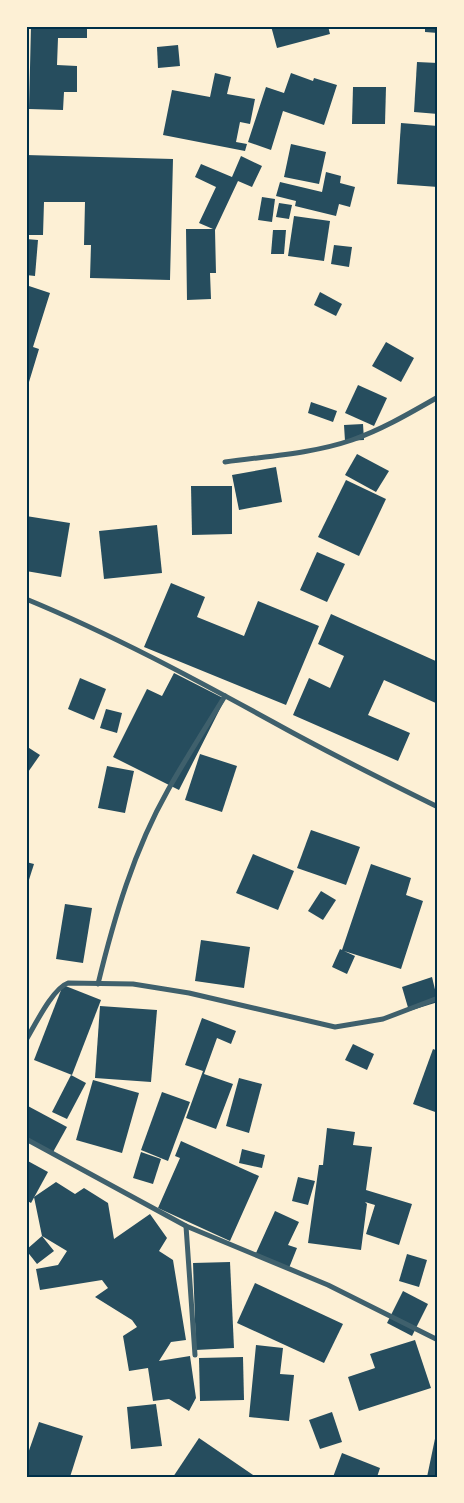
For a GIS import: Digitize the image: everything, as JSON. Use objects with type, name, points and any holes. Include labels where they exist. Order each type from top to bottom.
[{"type":"street","points":[[224,462],[296,454],[352,440],[397,420],[438,397]]},
{"type":"street","points":[[26,599],[66,615],[438,808]]},
{"type":"street","points":[[98,984],[110,934],[148,831],[167,791],[225,696]]},
{"type":"street","points":[[26,1040],[62,985],[68,983],[133,984],[190,993],[335,1026],[383,1019],[438,998]]},
{"type":"street","points":[[26,1139],[186,1226],[328,1284],[438,1340]]},
{"type":"street","points":[[186,1226],[195,1355]]},
{"type":"building","points":[[31,26],[87,26],[87,38],[58,38],[57,65],[77,66],[77,92],[64,92],[63,110],[29,109]]},
{"type":"building","points":[[271,26],[328,26],[330,34],[277,48]]},
{"type":"building","points":[[425,26],[438,26],[438,33],[425,32]]},
{"type":"building","points":[[178,45],[180,66],[158,68],[157,47]]},
{"type":"building","points":[[417,62],[438,63],[438,114],[414,112]]},
{"type":"building","points":[[215,73],[231,77],[227,94],[255,99],[250,124],[240,122],[236,142],[247,144],[245,151],[163,135],[172,90],[210,97]]},
{"type":"building","points":[[291,73],[313,81],[314,78],[337,85],[324,125],[283,111],[271,150],[248,142],[266,87],[284,93]]},
{"type":"building","points":[[353,87],[386,87],[385,124],[352,124]]},
{"type":"building","points":[[401,123],[438,126],[438,187],[397,184]]},
{"type":"building","points":[[291,144],[326,152],[319,184],[284,177]]},
{"type":"building","points":[[26,155],[173,159],[170,280],[90,278],[91,245],[84,245],[85,202],[44,202],[43,235],[26,235]]},
{"type":"building","points":[[241,156],[262,166],[252,187],[238,181],[215,230],[216,273],[210,273],[211,299],[187,300],[186,229],[213,229],[199,223],[216,187],[195,177],[201,164],[232,177]]},
{"type":"building","points":[[326,172],[341,176],[340,183],[355,187],[350,207],[339,204],[336,216],[295,206],[296,201],[276,196],[280,182],[322,192]]},
{"type":"building","points":[[262,197],[275,199],[272,222],[258,220]]},
{"type":"building","points":[[279,203],[292,205],[289,219],[276,217]]},
{"type":"building","points":[[294,216],[330,221],[324,261],[288,256]]},
{"type":"building","points":[[273,230],[286,230],[284,254],[271,254]]},
{"type":"building","points":[[26,239],[38,240],[35,276],[26,275]]},
{"type":"building","points":[[334,245],[352,247],[349,267],[331,264]]},
{"type":"building","points":[[26,285],[50,293],[33,347],[39,349],[29,382],[26,382]]},
{"type":"building","points":[[320,292],[342,304],[336,316],[314,305]]},
{"type":"building","points":[[386,342],[414,358],[401,382],[372,366]]},
{"type":"building","points":[[358,385],[387,398],[374,426],[345,413]]},
{"type":"building","points":[[311,402],[337,411],[333,422],[308,413]]},
{"type":"building","points":[[363,424],[364,440],[345,441],[344,425]]},
{"type":"building","points":[[357,454],[389,471],[376,492],[345,475]]},
{"type":"building","points":[[276,467],[282,502],[239,510],[232,475]]},
{"type":"building","points":[[346,480],[386,499],[359,556],[318,537]]},
{"type":"building","points":[[191,486],[232,486],[232,534],[192,535]]},
{"type":"building","points":[[26,516],[70,523],[61,577],[26,571]]},
{"type":"building","points":[[157,525],[162,573],[104,579],[99,531]]},
{"type":"building","points":[[317,552],[345,564],[327,602],[300,590]]},
{"type":"building","points":[[171,583],[205,597],[197,617],[244,636],[258,601],[319,626],[286,705],[144,647]]},
{"type":"building","points":[[331,614],[438,662],[438,704],[384,680],[368,715],[410,733],[398,761],[293,715],[309,678],[330,688],[344,656],[318,644]]},
{"type":"building","points":[[174,673],[225,699],[179,790],[113,757],[147,689],[162,696]]},
{"type":"building","points":[[80,678],[106,689],[94,720],[68,709]]},
{"type":"building","points":[[106,709],[122,713],[117,733],[100,728]]},
{"type":"building","points":[[26,746],[40,755],[26,775]]},
{"type":"building","points":[[200,754],[237,766],[222,812],[185,800]]},
{"type":"building","points":[[107,766],[134,771],[125,813],[98,808]]},
{"type":"building","points":[[311,830],[360,847],[346,885],[297,868]]},
{"type":"building","points":[[253,854],[294,871],[278,910],[236,893]]},
{"type":"building","points":[[26,862],[34,864],[27,886],[26,886]]},
{"type":"building","points":[[371,864],[411,878],[406,895],[423,901],[401,969],[344,951],[355,956],[347,974],[332,967],[340,949],[342,950]]},
{"type":"building","points":[[321,891],[336,900],[323,920],[308,911]]},
{"type":"building","points":[[65,904],[92,908],[83,963],[56,959]]},
{"type":"building","points":[[201,940],[250,947],[244,988],[195,981]]},
{"type":"building","points":[[432,977],[438,1002],[409,1011],[402,987]]},
{"type":"building","points":[[63,985],[101,1000],[72,1075],[34,1060]]},
{"type":"building","points":[[100,1006],[157,1010],[151,1082],[95,1078]]},
{"type":"building","points":[[202,1018],[236,1031],[231,1044],[217,1038],[204,1074],[233,1084],[216,1129],[186,1118],[203,1071],[185,1065]]},
{"type":"building","points":[[353,1044],[374,1054],[367,1070],[345,1060]]},
{"type":"building","points":[[433,1049],[438,1051],[438,1113],[413,1104]]},
{"type":"building","points":[[71,1075],[86,1083],[67,1119],[52,1112]]},
{"type":"building","points":[[239,1078],[262,1084],[249,1133],[226,1126]]},
{"type":"building","points":[[93,1080],[139,1093],[122,1153],[76,1140]]},
{"type":"building","points":[[162,1092],[190,1102],[168,1161],[141,1150]]},
{"type":"building","points":[[26,1105],[67,1127],[52,1154],[26,1140]]},
{"type":"building","points":[[327,1128],[355,1132],[353,1145],[372,1147],[366,1190],[412,1204],[399,1245],[366,1234],[375,1205],[365,1202],[367,1204],[361,1250],[308,1243],[319,1165],[323,1165]]},
{"type":"building","points":[[181,1141],[259,1176],[230,1241],[158,1208],[180,1158],[175,1156]]},
{"type":"building","points":[[242,1149],[265,1155],[262,1168],[239,1163]]},
{"type":"building","points":[[141,1152],[161,1159],[153,1184],[133,1178]]},
{"type":"building","points":[[26,1160],[48,1172],[31,1203],[26,1200]]},
{"type":"building","points":[[298,1177],[315,1181],[308,1205],[292,1201]]},
{"type":"building","points":[[56,1182],[75,1194],[84,1188],[108,1203],[114,1239],[150,1214],[167,1238],[159,1251],[173,1260],[186,1340],[171,1342],[159,1361],[190,1356],[196,1398],[189,1411],[169,1399],[153,1401],[148,1368],[129,1371],[123,1336],[137,1327],[132,1320],[95,1297],[108,1288],[102,1280],[40,1290],[36,1269],[58,1265],[67,1251],[42,1236],[34,1197]]},
{"type":"building","points":[[275,1211],[299,1222],[288,1245],[297,1248],[289,1268],[256,1253]]},
{"type":"building","points":[[42,1236],[54,1251],[37,1264],[26,1250]]},
{"type":"building","points":[[407,1254],[427,1260],[419,1287],[399,1281]]},
{"type":"building","points":[[230,1262],[234,1348],[196,1350],[193,1263]]},
{"type":"building","points":[[255,1283],[343,1324],[324,1363],[237,1323]]},
{"type":"building","points":[[403,1291],[428,1304],[412,1336],[387,1323]]},
{"type":"building","points":[[415,1340],[431,1388],[359,1411],[348,1377],[375,1368],[370,1354]]},
{"type":"building","points":[[256,1345],[283,1348],[280,1374],[294,1375],[289,1421],[249,1417]]},
{"type":"building","points":[[243,1357],[244,1400],[200,1401],[199,1358]]},
{"type":"building","points":[[156,1404],[162,1446],[131,1449],[127,1407]]},
{"type":"building","points":[[332,1412],[342,1442],[320,1449],[309,1420]]},
{"type":"building","points":[[39,1422],[83,1436],[70,1477],[26,1477],[26,1459]]},
{"type":"building","points":[[437,1429],[438,1477],[427,1477]]},
{"type":"building","points":[[199,1438],[256,1477],[173,1477]]},
{"type":"building","points":[[342,1453],[380,1468],[377,1477],[333,1477]]}]
